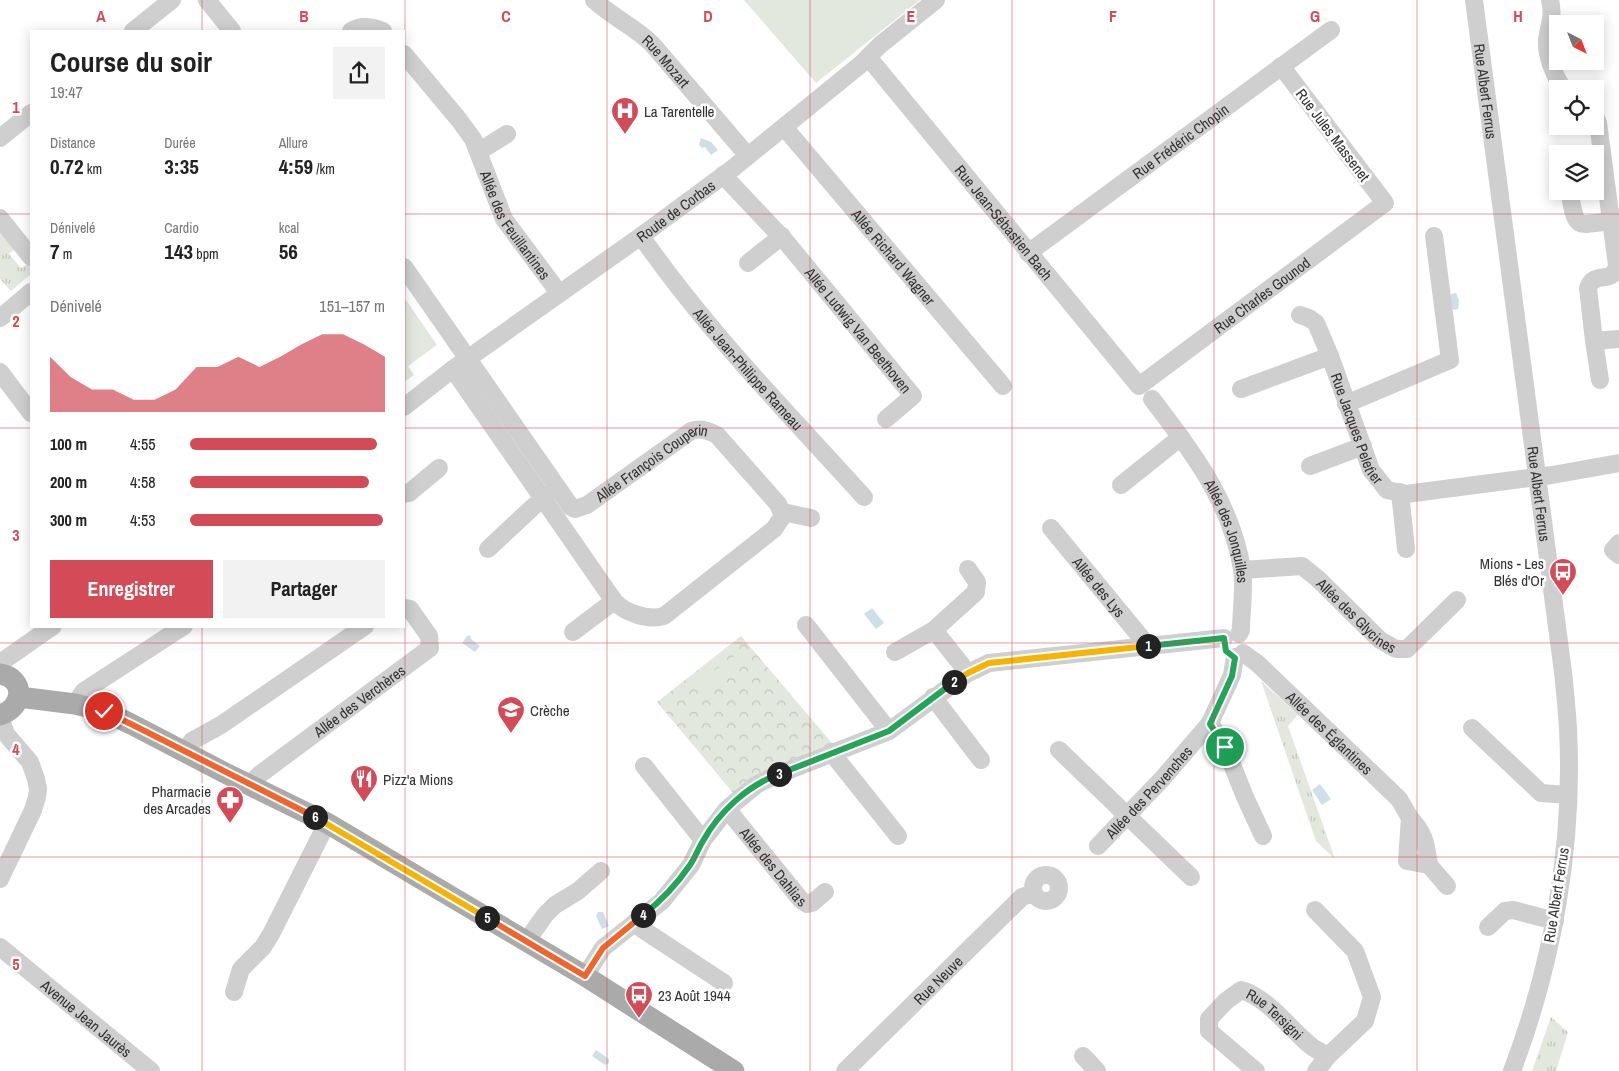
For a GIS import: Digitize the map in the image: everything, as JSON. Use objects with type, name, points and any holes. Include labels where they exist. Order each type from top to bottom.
[{"type":"main road","points":[[0,716],[13,708],[11,684],[104,711],[327,823],[585,976],[734,1071]]},
{"type":"street","points":[[134,30],[172,0]]},
{"type":"street","points":[[207,0],[231,30]]},
{"type":"street","name":"Rue Mozart","points":[[594,0],[607,12],[642,34],[652,44],[748,156]]},
{"type":"street","name":"Route de Corbas","points":[[405,405],[724,175],[936,0]]},
{"type":"street","name":"Rue Albert Ferrus","points":[[1474,0],[1563,672],[1568,730],[1568,795],[1555,921],[1538,992],[1512,1071]]},
{"type":"street","points":[[1550,0],[1552,19],[1547,41],[1550,64],[1558,80]]},
{"type":"street","points":[[353,30],[359,27],[372,26],[381,30]]},
{"type":"street","name":"Rue Frédéric Chopin","points":[[1028,253],[1331,30]]},
{"type":"street","name":"Allée des Feuillantines","points":[[405,55],[473,139],[504,219],[559,293]]},
{"type":"street","name":"Rue Jean-Sébastien Bach","points":[[868,57],[1139,386]]},
{"type":"street","name":"Rue Jules Massenet","points":[[1281,66],[1385,203]]},
{"type":"street","points":[[0,138],[30,114]]},
{"type":"street","name":"Allée Richard Wagner","points":[[784,127],[1003,386]]},
{"type":"street","name":"Allée des Feuillantines","points":[[478,152],[507,134]]},
{"type":"street","name":"Allée Ludwig Van Beethoven","points":[[724,175],[782,236],[913,396],[886,419]]},
{"type":"street","points":[[1600,380],[1588,288],[1590,281],[1597,277],[1606,278],[1612,276],[1616,271],[1617,265],[1611,221],[1604,190]]},
{"type":"street","points":[[1571,200],[1575,218],[1579,223],[1611,221]]},
{"type":"street","name":"Rue Charles Gounod","points":[[1139,386],[1385,203]]},
{"type":"street","points":[[0,218],[30,256]]},
{"type":"street","name":"Allée Jean-Philippe Rameau","points":[[640,236],[700,315],[864,497]]},
{"type":"street","points":[[748,263],[782,236]]},
{"type":"street","points":[[1346,404],[1450,360],[1434,236]]},
{"type":"street","name":"Allée François Couperin","points":[[405,269],[460,364],[550,494],[614,601],[624,609],[648,617],[664,616],[774,529],[780,522],[783,512],[717,435],[707,429],[691,432],[580,508],[575,509],[550,494]]},
{"type":"street","points":[[0,318],[30,293]]},
{"type":"street","name":"Rue Jacques Peletier","points":[[1300,315],[1316,323],[1330,356],[1371,470],[1387,490],[1406,494],[1537,477],[1619,463]]},
{"type":"street","points":[[1594,341],[1619,338]]},
{"type":"street","points":[[1241,389],[1330,356]]},
{"type":"street","points":[[0,372],[30,411]]},
{"type":"street","name":"Allée des Jonquilles","points":[[1152,399],[1208,477],[1231,524],[1242,570],[1241,630],[1231,636]]},
{"type":"street","points":[[1121,485],[1181,437]]},
{"type":"street","points":[[1310,466],[1363,446]]},
{"type":"street","points":[[405,494],[409,493],[439,468]]},
{"type":"street","points":[[1400,492],[1406,549]]},
{"type":"street","points":[[488,548],[550,494]]},
{"type":"street","points":[[783,512],[812,518]]},
{"type":"street","name":"Allée des Lys","points":[[1051,528],[1148,646]]},
{"type":"street","points":[[1619,543],[1613,550],[1619,555]]},
{"type":"street","name":"Allée des Glycines","points":[[1242,570],[1302,566],[1318,579],[1380,640],[1396,649],[1407,649],[1457,600]]},
{"type":"street","points":[[895,652],[934,630],[976,592],[977,582],[968,569]]},
{"type":"street","points":[[573,632],[614,601]]},
{"type":"street","name":"Allée des Verchères","points":[[250,785],[259,775],[430,648],[428,636],[410,609],[405,608]]},
{"type":"street","points":[[806,626],[889,731]]},
{"type":"street","points":[[75,704],[79,696],[87,689],[181,628]]},
{"type":"street","points":[[185,751],[192,741],[222,725],[362,628]]},
{"type":"street","points":[[934,630],[968,673]]},
{"type":"street","points":[[0,663],[47,631]]},
{"type":"street","points":[[11,684],[19,659],[47,631]]},
{"type":"street","points":[[585,976],[603,948],[662,901],[691,864],[703,840],[727,809],[756,784],[832,752],[889,731],[932,697],[968,673],[989,663],[1231,636],[1226,651],[1239,655]]},
{"type":"street","name":"Allée des Pervenches","points":[[1098,846],[1163,778],[1210,724],[1232,676],[1239,655]]},
{"type":"street","name":"Allée des Églantines","points":[[1239,655],[1257,663],[1399,800],[1410,818],[1407,861],[1429,865],[1447,886]]},
{"type":"street","points":[[932,697],[981,760]]},
{"type":"street","points":[[0,716],[6,734],[30,762],[38,789],[33,810],[0,878]]},
{"type":"street","points":[[1210,724],[1225,747],[1262,836]]},
{"type":"street","points":[[1472,728],[1541,793],[1568,795]]},
{"type":"street","points":[[1059,750],[1191,877]]},
{"type":"street","points":[[832,752],[898,836]]},
{"type":"street","points":[[644,766],[703,840]]},
{"type":"street","name":"Allée des Dahlias","points":[[727,809],[801,900],[807,904],[812,903],[825,892]]},
{"type":"street","points":[[234,992],[241,969],[263,947],[271,934],[327,823]]},
{"type":"street","points":[[526,942],[544,915],[602,871]]},
{"type":"street","name":"Rue Neuve","points":[[845,1071],[1022,898],[1034,893]]},
{"type":"street","points":[[1316,910],[1355,950],[1372,997],[1365,1021],[1328,1056],[1316,1071]]},
{"type":"street","points":[[1488,927],[1505,911],[1513,910],[1555,921]]},
{"type":"street","points":[[635,922],[642,929],[724,983]]},
{"type":"street","name":"Avenue Jean Jaurès","points":[[0,947],[151,1071]]},
{"type":"street","name":"Rue Tersigni","points":[[1256,1071],[1209,1031],[1209,1019],[1226,1001],[1241,990],[1249,992],[1260,999],[1313,1048],[1328,1056]]},
{"type":"street","points":[[1083,1056],[1097,1071]]},
{"type":"green space","points":[[744,0],[920,0],[816,83]]},
{"type":"green space","points":[[0,225],[17,247],[9,254],[21,268],[29,263],[30,275],[11,291],[0,279]]},
{"type":"green space","points":[[405,298],[437,345],[408,366],[414,375],[405,381]]},
{"type":"green space","points":[[741,636],[832,743],[762,773],[734,794],[657,702]]},
{"type":"green space","points":[[741,651],[748,661],[704,693],[697,683]]},
{"type":"green space","points":[[1261,681],[1298,715],[1288,726],[1335,859],[1316,841]]},
{"type":"green space","points":[[1551,1017],[1568,1032],[1556,1071],[1532,1071]]},
{"type":"shaded area","points":[[701,138],[711,142],[718,150],[711,155],[705,147],[702,148],[699,145]]},
{"type":"shaded area","points":[[1456,293],[1459,301],[1458,309],[1453,310],[1451,294]]},
{"type":"shaded area","points":[[872,608],[884,623],[876,629],[864,614]]},
{"type":"shaded area","points":[[470,635],[471,639],[480,646],[475,652],[462,643]]},
{"type":"shaded area","points":[[1320,784],[1331,799],[1322,805],[1312,790]]},
{"type":"shaded area","points":[[598,912],[603,912],[609,926],[602,929],[596,916]]},
{"type":"shaded area","points":[[596,1050],[609,1059],[609,1063],[605,1065],[592,1056]]},
{"type":"place","name":"La Tarentelle","points":[[625,135]]},
{"type":"place","name":"Mions - Les Blés d'Or","points":[[1563,596]]},
{"type":"place","name":"Crèche","points":[[511,734]]},
{"type":"place","name":"Pizz'a Mions","points":[[364,803]]},
{"type":"place","name":"Pharmacie des Arcades","points":[[230,824]]},
{"type":"place","name":"23 Août 1944","points":[[639,1019]]},
{"type":"route","points":[[104,711],[327,823],[585,976],[603,948],[662,901],[691,864],[703,840],[727,809],[756,784],[832,752],[889,731],[932,697],[968,673],[989,663],[1224,638],[1226,651],[1235,658],[1232,676],[1210,724],[1225,747]]}]
